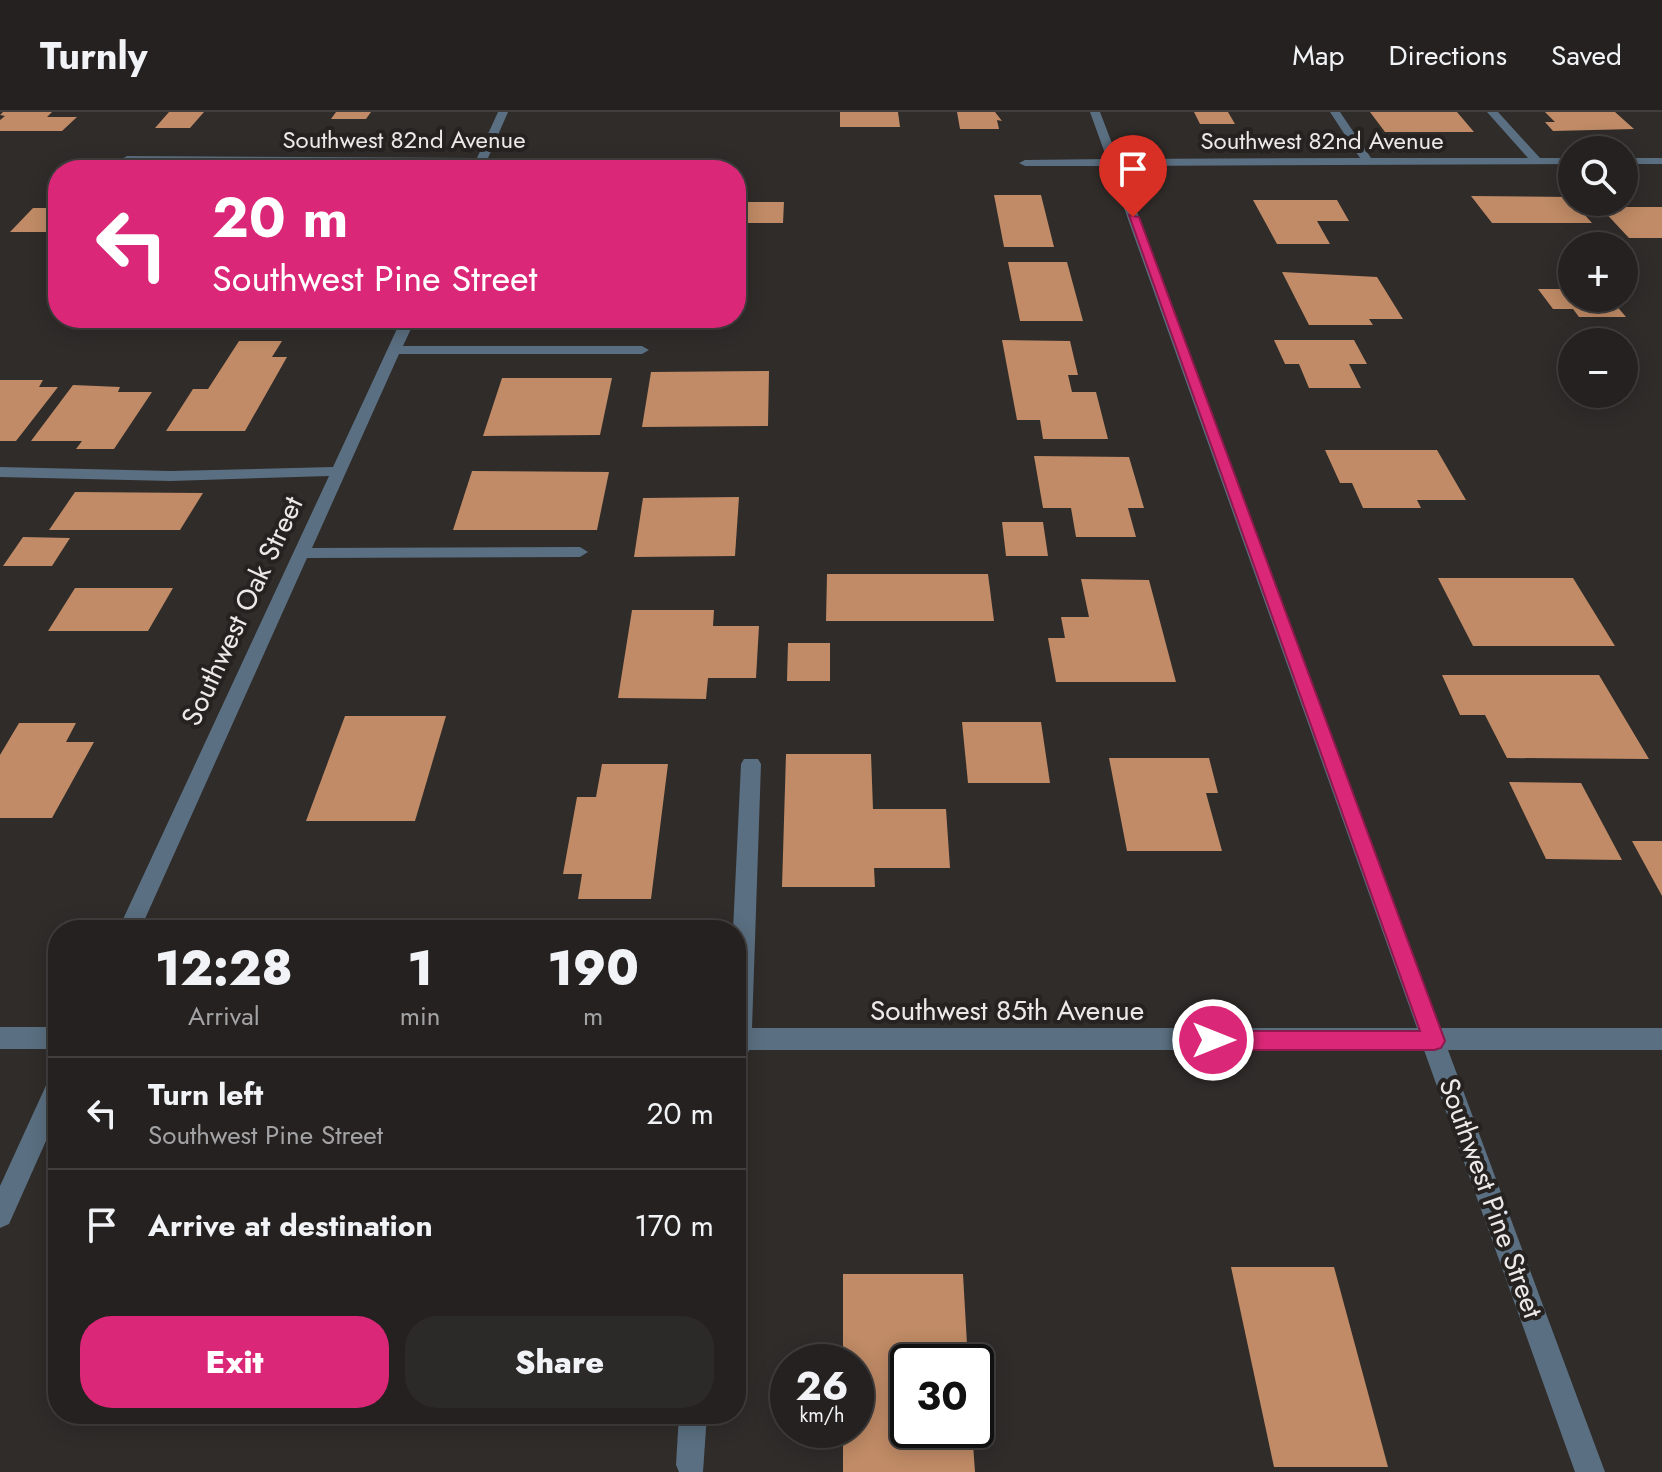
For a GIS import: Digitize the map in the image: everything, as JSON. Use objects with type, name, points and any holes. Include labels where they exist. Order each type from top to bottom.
[{"type":"street","points":[[482,160],[503,112]]},
{"type":"street","name":"Southwest Pine Street","points":[[1095,112],[1590,1472]]},
{"type":"street","points":[[1335,112],[1368,162]]},
{"type":"street","points":[[1492,112],[1537,161]]},
{"type":"street","name":"Southwest 82nd Avenue","points":[[127,159],[177,160]]},
{"type":"street","name":"Southwest 82nd Avenue","points":[[1025,163],[1558,161]]},
{"type":"street","points":[[1638,161],[1662,161]]},
{"type":"street","name":"Southwest Oak Street","points":[[134,920],[404,328]]},
{"type":"street","points":[[394,350],[642,350]]},
{"type":"street","points":[[0,472],[171,476],[339,471]]},
{"type":"street","points":[[301,553],[580,552]]},
{"type":"street","points":[[743,920],[751,764]]},
{"type":"street","points":[[0,1038],[48,1038]]},
{"type":"street","name":"Southwest 85th Avenue","points":[[746,1044],[1662,1039]]},
{"type":"street","points":[[0,1215],[48,1109]]},
{"type":"street","points":[[691,1465],[693,1424]]},
{"type":"building","points":[[3,112],[52,112],[47,117],[77,117],[62,131],[0,131],[0,120],[5,116],[0,115]]},
{"type":"building","points":[[169,112],[204,112],[190,128],[155,128]]},
{"type":"building","points":[[336,112],[371,112],[366,119],[331,119]]},
{"type":"building","points":[[840,112],[898,112],[900,127],[840,127]]},
{"type":"building","points":[[957,112],[995,112],[1002,121],[997,120],[999,129],[960,129]]},
{"type":"building","points":[[1194,112],[1228,112],[1235,124],[1200,124]]},
{"type":"building","points":[[1370,112],[1457,112],[1474,132],[1385,132]]},
{"type":"building","points":[[1545,112],[1615,112],[1634,129],[1553,131],[1545,122],[1555,122]]},
{"type":"building","points":[[994,195],[1041,195],[1054,247],[1004,247]]},
{"type":"building","points":[[1471,196],[1558,197],[1558,216],[1586,216],[1592,223],[1492,223]]},
{"type":"building","points":[[1253,200],[1337,200],[1349,221],[1317,221],[1330,244],[1277,244]]},
{"type":"building","points":[[746,202],[784,202],[783,223],[746,223]]},
{"type":"building","points":[[1638,207],[1662,207],[1662,238],[1638,238],[1638,232],[1623,232],[1608,216],[1638,216]]},
{"type":"building","points":[[33,208],[48,208],[48,232],[10,232]]},
{"type":"building","points":[[1008,262],[1067,262],[1083,321],[1020,321]]},
{"type":"building","points":[[1282,272],[1377,277],[1403,319],[1369,319],[1373,325],[1309,325]]},
{"type":"building","points":[[1538,289],[1558,289],[1558,309],[1553,309]]},
{"type":"building","points":[[1575,312],[1622,312],[1626,317],[1579,317]]},
{"type":"building","points":[[212,328],[256,328],[255,330]]},
{"type":"building","points":[[1002,340],[1070,341],[1078,375],[1068,375],[1072,392],[1096,392],[1108,439],[1043,439],[1040,420],[1017,420]]},
{"type":"building","points":[[1274,340],[1354,340],[1367,364],[1349,364],[1361,388],[1309,388],[1299,364],[1285,364]]},
{"type":"building","points":[[239,341],[282,341],[272,357],[287,357],[245,431],[166,431],[193,389],[208,389]]},
{"type":"building","points":[[769,371],[768,426],[642,427],[651,372]]},
{"type":"building","points":[[502,378],[612,378],[600,435],[483,436]]},
{"type":"building","points":[[0,380],[43,380],[39,387],[58,387],[16,441],[0,441]]},
{"type":"building","points":[[73,385],[120,387],[118,392],[152,392],[114,449],[76,449],[82,441],[31,441]]},
{"type":"building","points":[[1325,450],[1437,450],[1466,500],[1417,500],[1421,508],[1363,508],[1352,483],[1340,483]]},
{"type":"building","points":[[1034,456],[1129,457],[1144,508],[1128,508],[1136,537],[1076,537],[1071,508],[1043,508]]},
{"type":"building","points":[[472,471],[609,472],[597,530],[453,530]]},
{"type":"building","points":[[75,492],[203,493],[180,530],[49,530]]},
{"type":"building","points":[[739,497],[735,556],[634,557],[643,498]]},
{"type":"building","points":[[1002,522],[1043,522],[1048,556],[1006,556]]},
{"type":"building","points":[[23,537],[70,538],[52,566],[3,566]]},
{"type":"building","points":[[827,574],[988,574],[994,621],[826,621]]},
{"type":"building","points":[[1438,578],[1573,578],[1615,646],[1473,646]]},
{"type":"building","points":[[1081,579],[1149,580],[1176,682],[1056,682],[1048,638],[1065,638],[1061,617],[1089,617]]},
{"type":"building","points":[[75,588],[173,588],[148,631],[48,631]]},
{"type":"building","points":[[632,610],[714,610],[713,626],[759,626],[756,678],[708,678],[706,699],[618,698]]},
{"type":"building","points":[[788,643],[830,643],[830,681],[787,681]]},
{"type":"building","points":[[1442,675],[1599,675],[1649,759],[1507,758],[1485,715],[1460,715]]},
{"type":"building","points":[[345,716],[446,716],[415,821],[306,821]]},
{"type":"building","points":[[962,722],[1041,722],[1050,783],[968,783]]},
{"type":"building","points":[[19,723],[76,723],[66,742],[94,742],[52,818],[0,818],[0,755]]},
{"type":"building","points":[[786,754],[871,754],[873,809],[946,809],[950,868],[874,868],[875,887],[782,887]]},
{"type":"building","points":[[1109,758],[1209,758],[1218,793],[1206,793],[1222,851],[1127,851]]},
{"type":"building","points":[[602,764],[668,764],[651,899],[578,899],[582,874],[563,874],[577,797],[596,797]]},
{"type":"building","points":[[1509,782],[1581,783],[1622,860],[1546,859]]},
{"type":"building","points":[[1632,841],[1662,841],[1662,896]]},
{"type":"building","points":[[1231,1267],[1334,1267],[1388,1467],[1274,1467]]},
{"type":"building","points":[[843,1274],[963,1274],[967,1344],[890,1344],[890,1448],[973,1448],[975,1472],[843,1472],[843,1448],[874,1448],[874,1344],[843,1344]]},
{"type":"route","points":[[1133,217],[1434,1041],[1213,1040]]}]
